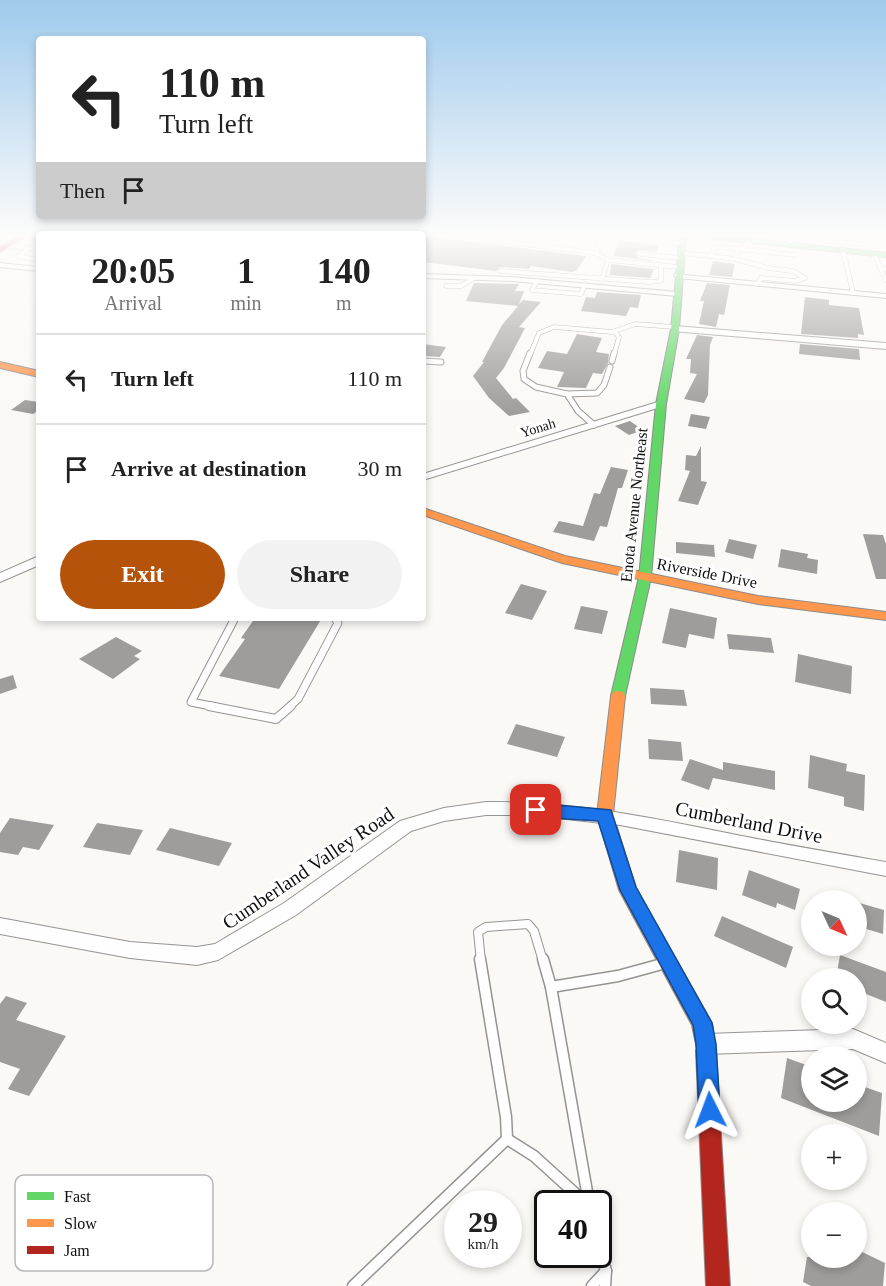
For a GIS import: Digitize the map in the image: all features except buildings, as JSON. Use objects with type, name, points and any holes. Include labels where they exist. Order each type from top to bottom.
[{"type":"main road","name":"Enota Avenue Northeast","points":[[605,815],[616,703],[645,577],[661,404],[675,328],[677,294]]},
{"type":"main road","points":[[0,366],[36,373]]},
{"type":"main road","name":"Riverside Drive","points":[[426,512],[521,547],[645,577],[758,600],[886,616]]},
{"type":"main road","points":[[605,815],[628,890],[702,1023],[706,1044],[718,1286]]},
{"type":"street","points":[[864,294],[886,296]]},
{"type":"street","points":[[675,328],[886,346]]},
{"type":"street","name":"Yonah","points":[[426,476],[661,404]]},
{"type":"street","points":[[0,578],[36,561]]},
{"type":"street","name":"Cumberland Valley Road","points":[[0,926],[130,950],[197,956],[218,952],[290,909],[406,826],[426,818],[463,810],[512,808],[605,815]]},
{"type":"street","name":"Cumberland Drive","points":[[605,815],[762,847],[886,868]]},
{"type":"street","points":[[706,1044],[853,1039],[886,1053]]},
{"type":"lane","points":[[610,367],[605,388],[590,395],[567,394],[536,387],[524,379],[523,371],[539,333],[544,329],[555,326],[615,332],[631,324],[675,328]]},
{"type":"lane","points":[[612,361],[619,337],[615,332]]},
{"type":"lane","points":[[426,361],[441,362]]},
{"type":"lane","points":[[567,394],[578,411],[594,425]]},
{"type":"lane","points":[[233,621],[191,702],[276,720],[298,699],[338,623],[337,621]]},
{"type":"lane","points":[[353,1286],[507,1139],[506,1117],[477,939],[478,932],[486,927],[528,924],[534,931],[551,987],[587,1190]]},
{"type":"lane","points":[[551,987],[618,976],[668,963]]},
{"type":"lane","points":[[507,1139],[534,1156],[571,1190]]},
{"type":"lane","points":[[605,1268],[605,1286]]},
{"type":"lane","points":[[592,1286],[606,1271]]},
{"type":"traffic: fast","points":[[618,696],[645,577],[661,404],[675,329],[678,294]]},
{"type":"traffic: slow","points":[[0,365],[36,373]]},
{"type":"traffic: slow","points":[[426,512],[562,559],[758,600],[886,616]]},
{"type":"traffic: slow","points":[[618,696],[605,815],[628,890],[702,1023],[706,1051]]},
{"type":"traffic: jam","points":[[706,1051],[718,1286]]},
{"type":"route","points":[[536,810],[605,815],[628,890],[702,1023],[706,1044],[710,1110]]}]
